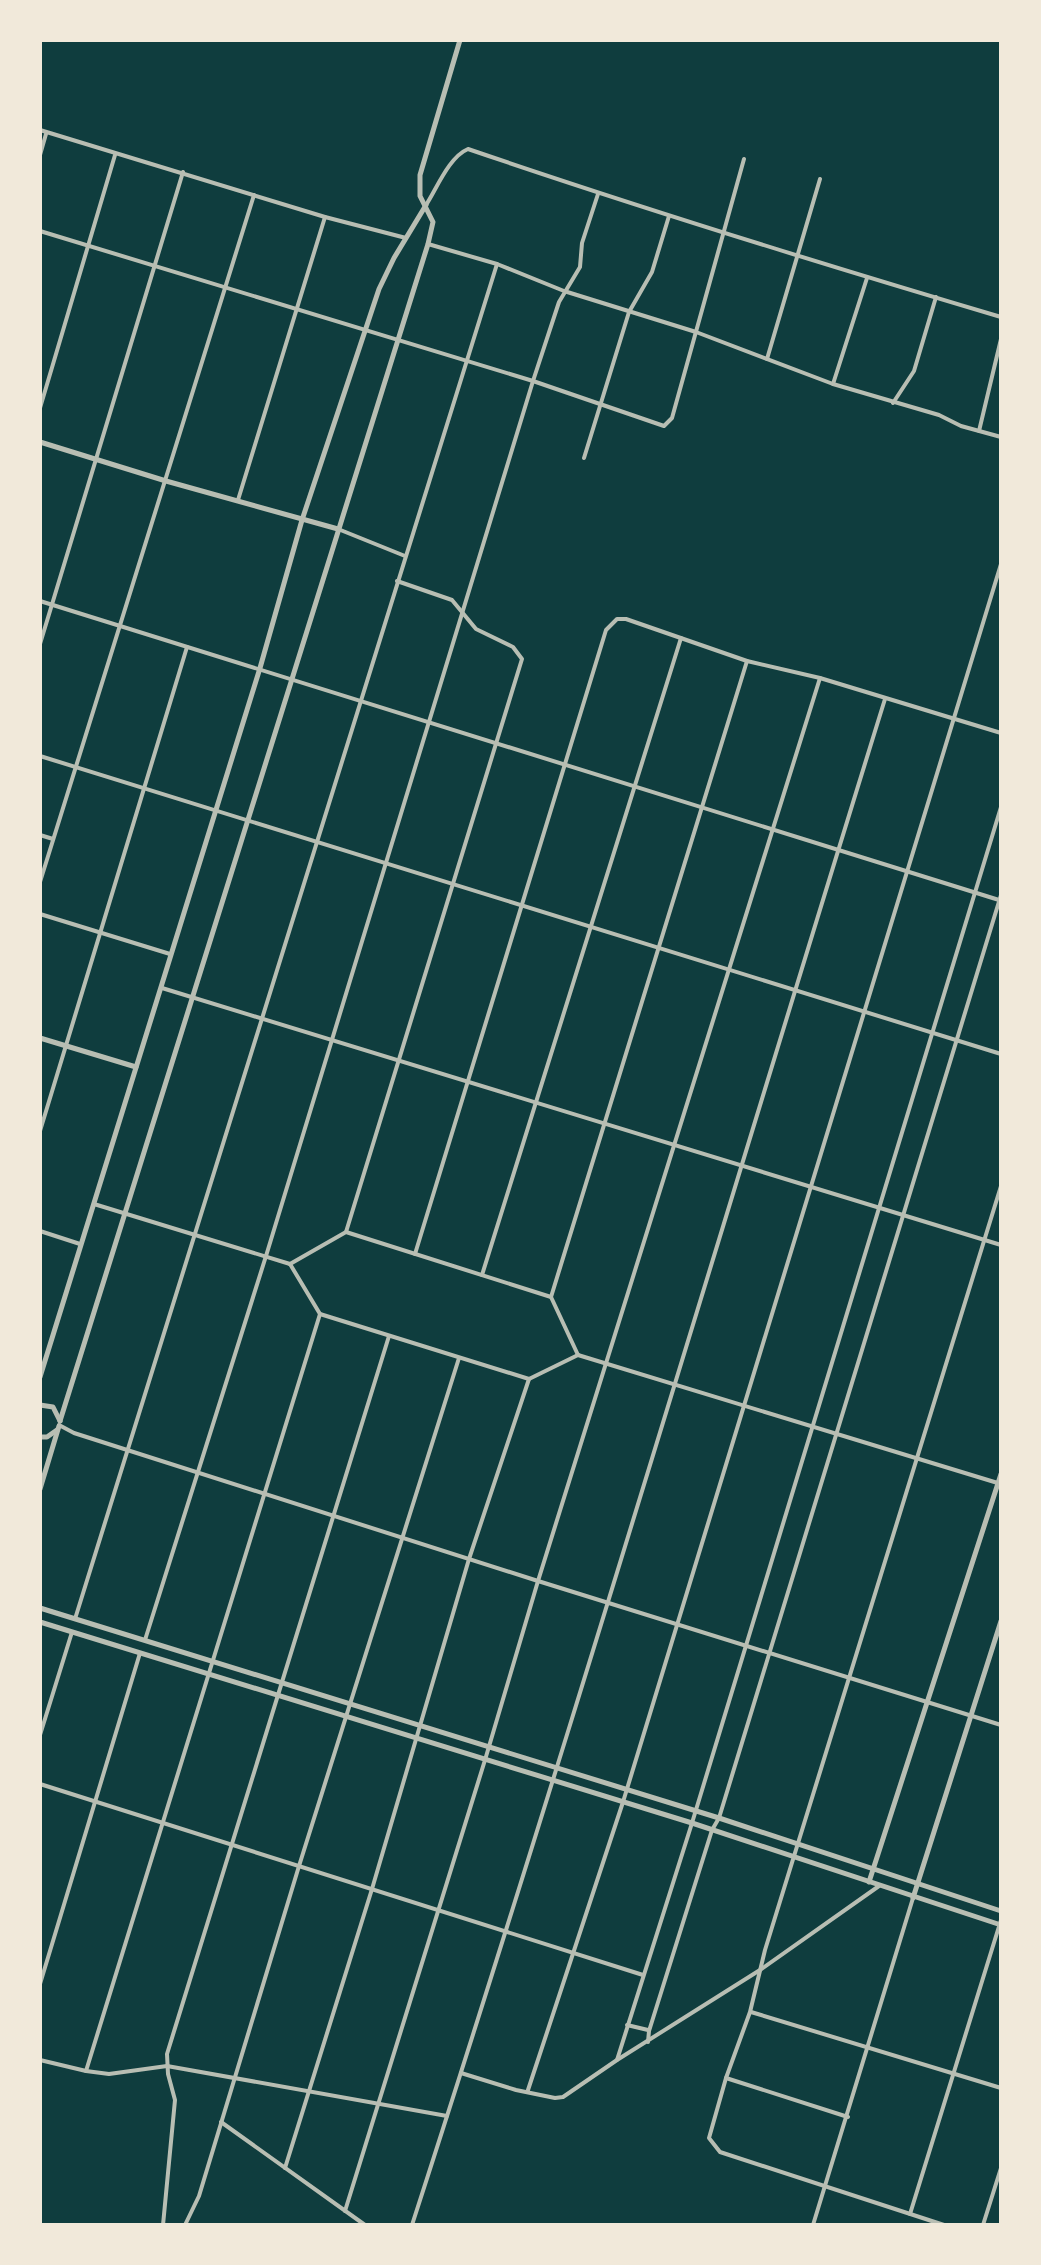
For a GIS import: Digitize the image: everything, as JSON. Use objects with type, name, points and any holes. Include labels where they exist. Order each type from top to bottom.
[{"type":"street","points":[[40,1489],[428,244],[433,222],[420,196],[420,175],[460,40]]},
{"type":"street","points":[[40,130],[325,217],[406,238]]},
{"type":"street","points":[[40,155],[46,133]]},
{"type":"street","points":[[40,1377],[260,668],[302,520],[365,330],[379,289],[455,158],[468,149],[598,194],[1001,317]]},
{"type":"street","points":[[40,408],[115,155]]},
{"type":"street","points":[[40,231],[533,381],[658,425],[670,423],[744,159]]},
{"type":"street","points":[[40,644],[183,172]]},
{"type":"street","points":[[767,359],[820,179]]},
{"type":"street","points":[[144,1640],[266,1256],[533,381],[564,291],[580,267],[585,234],[598,194]]},
{"type":"street","points":[[40,882],[254,195]]},
{"type":"street","points":[[584,458],[629,312],[652,272],[669,216]]},
{"type":"street","points":[[238,500],[325,217]]},
{"type":"street","points":[[428,244],[497,264],[564,291],[696,332],[833,384],[1001,437]]},
{"type":"street","points":[[75,1619],[497,264]]},
{"type":"street","points":[[833,384],[867,278]]},
{"type":"street","points":[[893,403],[914,371],[936,297]]},
{"type":"street","points":[[979,431],[1001,339]]},
{"type":"street","points":[[40,442],[338,529],[405,556]]},
{"type":"street","points":[[528,2090],[623,1802],[1001,564]]},
{"type":"street","points":[[290,1264],[346,1232],[522,659],[513,647],[476,629],[462,610],[442,595],[397,581]]},
{"type":"street","points":[[40,601],[908,873],[1000,899],[648,2042]]},
{"type":"street","points":[[415,1254],[606,630],[611,624],[617,619],[626,619],[747,661],[820,678],[1001,733]]},
{"type":"street","points":[[482,1275],[681,638]]},
{"type":"street","points":[[40,1131],[187,647]]},
{"type":"street","points":[[578,1355],[551,1297],[747,661]]},
{"type":"street","points":[[345,2211],[820,678]]},
{"type":"street","points":[[412,2225],[554,1781],[606,1602],[885,699]]},
{"type":"street","points":[[40,756],[1001,1054]]},
{"type":"street","points":[[617,2060],[1001,807]]},
{"type":"street","points":[[40,835],[53,839]]},
{"type":"street","points":[[40,914],[170,954]]},
{"type":"street","points":[[159,987],[1001,1245]]},
{"type":"street","points":[[40,1038],[136,1067]]},
{"type":"street","points":[[944,2225],[720,2152],[712,2145],[709,2132],[750,2012],[794,1857],[1001,1186]]},
{"type":"street","points":[[92,1204],[290,1264],[320,1314],[459,1358],[529,1379],[578,1355],[1000,1483]]},
{"type":"street","points":[[40,1231],[80,1244]]},
{"type":"street","points":[[346,1232],[551,1297]]},
{"type":"street","points":[[86,2071],[160,1822],[209,1675],[320,1314]]},
{"type":"street","points":[[163,2225],[175,2100],[167,2054],[389,1336]]},
{"type":"street","points":[[185,2225],[195,2207],[459,1358]]},
{"type":"street","points":[[285,2168],[372,1889],[469,1559],[529,1379]]},
{"type":"street","points":[[40,1405],[53,1407],[59,1424],[74,1433],[1001,1725]]},
{"type":"street","points":[[40,1437],[52,1435],[59,1424]]},
{"type":"street","points":[[869,1882],[1001,1474]]},
{"type":"street","points":[[40,1608],[719,1818],[1001,1911]]},
{"type":"street","points":[[813,2225],[1001,1621]]},
{"type":"street","points":[[40,1622],[692,1823],[913,1898],[1000,1923],[910,2214]]},
{"type":"street","points":[[40,1735],[72,1632]]},
{"type":"street","points":[[40,1984],[140,1653]]},
{"type":"street","points":[[40,1784],[643,1975]]},
{"type":"street","points":[[461,2073],[516,2090],[563,2097],[760,1970],[879,1886]]},
{"type":"street","points":[[750,2012],[1001,2088]]},
{"type":"street","points":[[627,2025],[649,2031]]},
{"type":"street","points":[[40,2060],[109,2074],[167,2066],[447,2116]]},
{"type":"street","points":[[726,2078],[848,2117]]},
{"type":"street","points":[[221,2122],[365,2225]]},
{"type":"street","points":[[983,2225],[1001,2168]]}]
